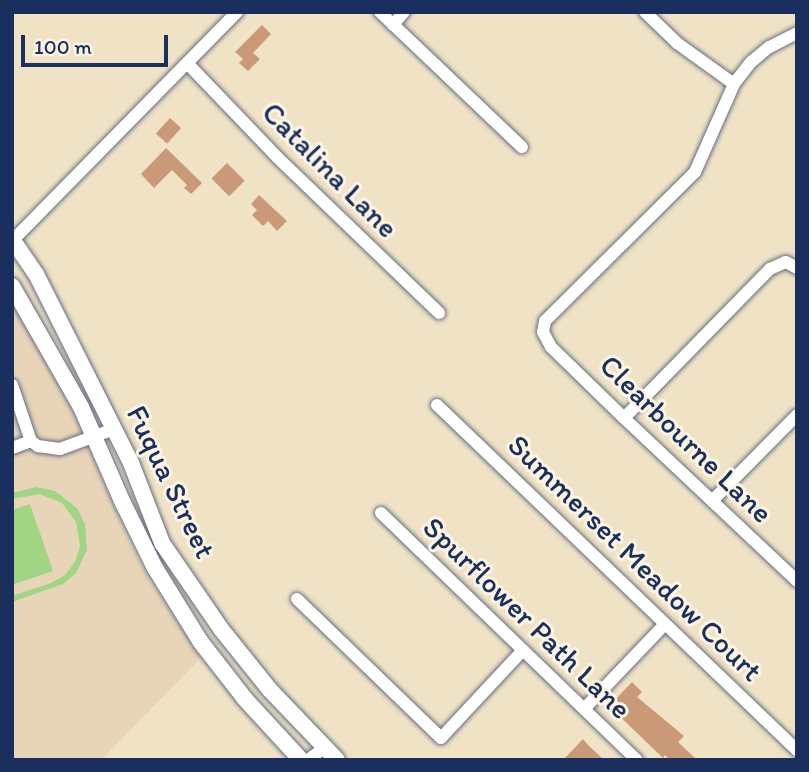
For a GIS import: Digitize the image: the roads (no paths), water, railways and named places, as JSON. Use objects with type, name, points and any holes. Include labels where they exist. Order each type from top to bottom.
[{"type":"main road","name":"Fuqua Street","points":[[12,240],[37,274],[114,429],[162,543],[220,629],[270,689],[333,756]]},
{"type":"main road","name":"Fuqua Street","points":[[12,286],[82,407],[155,568],[200,641],[245,699],[301,760]]},
{"type":"street","points":[[12,240],[237,12]]},
{"type":"street","points":[[380,12],[522,147]]},
{"type":"street","points":[[393,24],[404,12]]},
{"type":"street","points":[[645,12],[677,43],[734,84],[751,62],[769,47],[797,33]]},
{"type":"street","name":"Catalina Lane","points":[[187,63],[277,157],[439,313]]},
{"type":"street","name":"Clearbourne Lane","points":[[734,84],[695,172],[545,321],[543,331],[551,346],[624,418],[797,581]]},
{"type":"street","points":[[624,418],[770,269],[792,265]]},
{"type":"street","points":[[12,384],[31,442]]},
{"type":"street","name":"Summerset Meadow Court","points":[[437,405],[797,750]]},
{"type":"street","points":[[712,501],[797,415]]},
{"type":"street","points":[[12,448],[31,442],[48,450],[60,449],[114,429]]},
{"type":"street","name":"Spurflower Path Lane","points":[[381,513],[637,760]]},
{"type":"street","points":[[297,598],[441,738],[523,650]]},
{"type":"street","points":[[584,709],[665,624]]},
{"type":"street","points":[[308,760],[333,756]]}]
